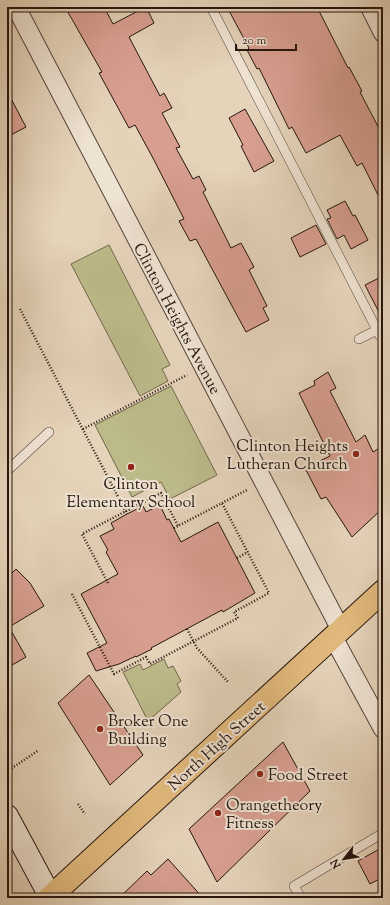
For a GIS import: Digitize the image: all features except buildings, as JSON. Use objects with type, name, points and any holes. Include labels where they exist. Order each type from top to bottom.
[{"type":"main road","name":"North High Street","points":[[50,898],[383,591]]},
{"type":"main road","points":[[7,816],[50,898]]},
{"type":"street","name":"Clinton Heights Avenue","points":[[16,7],[264,481],[383,729]]},
{"type":"street","points":[[370,7],[383,33]]},
{"type":"lane","points":[[212,7],[380,332],[359,339]]},
{"type":"lane","points":[[7,471],[49,432]]},
{"type":"lane","points":[[301,898],[294,886],[383,833]]},
{"type":"path","points":[[20,309],[126,513]]},
{"type":"path","points":[[83,429],[189,374]]},
{"type":"path","points":[[174,528],[264,481]]},
{"type":"path","points":[[108,583],[82,534],[126,513],[161,493],[178,526]]},
{"type":"path","points":[[72,594],[114,674],[146,657],[150,664],[238,618],[234,612],[269,593],[222,503]]},
{"type":"path","points":[[237,558],[248,552]]},
{"type":"path","points":[[187,629],[197,648],[228,682]]},
{"type":"path","points":[[9,770],[39,750]]},
{"type":"path","points":[[78,804],[85,814]]},
{"type":"shaded area","points":[[109,245],[170,365],[162,369],[168,381],[140,396],[71,264]]},
{"type":"shaded area","points":[[171,386],[217,475],[170,499],[161,482],[132,497],[95,425]]},
{"type":"shaded area","points":[[164,659],[168,668],[173,666],[181,681],[177,684],[181,692],[148,721],[123,672],[140,664],[143,670]]},
{"type":"place","name":"Clinton Heights Lutheran Church","points":[[356,454]]},
{"type":"place","name":"Clinton Elementary School","points":[[131,467]]},
{"type":"place","name":"Broker One Building","points":[[100,729]]},
{"type":"place","name":"Food Street","points":[[260,774]]},
{"type":"place","name":"Orangetheory Fitness","points":[[218,813]]}]
